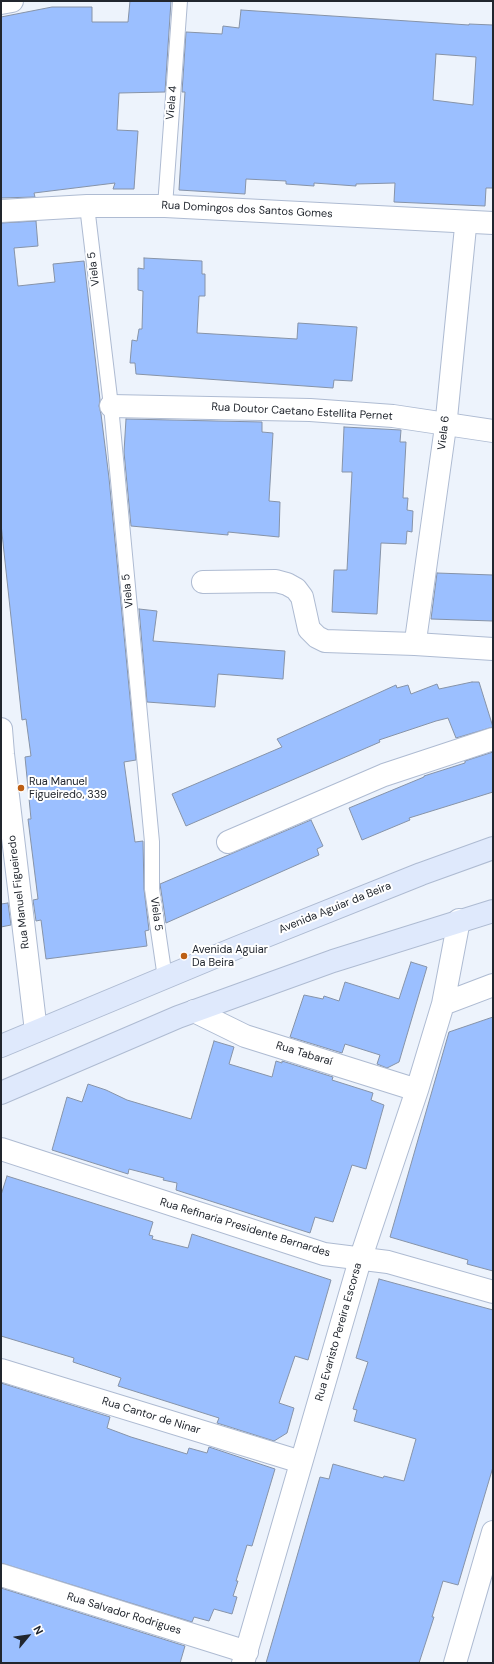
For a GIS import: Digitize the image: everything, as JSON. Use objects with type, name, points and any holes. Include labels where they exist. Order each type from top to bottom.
[{"type":"main road","name":"Avenida Aguiar da Beira","points":[[1,1046],[421,874],[493,848]]},
{"type":"main road","points":[[1,1093],[194,1011],[333,961],[459,920],[493,911]]},
{"type":"street","points":[[1,2],[12,1]]},
{"type":"street","name":"Rua Domingos dos Santos Gomes","points":[[1,211],[86,206],[165,206],[493,223]]},
{"type":"street","name":"Viela 6","points":[[415,644],[446,423],[466,222]]},
{"type":"street","name":"Rua Doutor Caetano Estellita Pernet","points":[[111,406],[310,410],[393,416],[493,431]]},
{"type":"street","points":[[203,582],[276,581],[287,584],[296,590],[302,597],[310,629],[317,637],[325,642],[415,644],[493,649]]},
{"type":"street","name":"Rua Manuel Figueiredo","points":[[1,729],[36,1031]]},
{"type":"street","points":[[228,842],[384,776],[493,739]]},
{"type":"street","name":"Rua Evaristo Pereira Escorsa","points":[[245,1658],[360,1260],[417,1090],[443,1004],[459,920]]},
{"type":"street","points":[[443,1004],[493,985]]},
{"type":"street","name":"Rua Tabaraí","points":[[194,1011],[245,1036],[417,1090]]},
{"type":"street","name":"Rua Refinaria Presidente Bernardes","points":[[1,1149],[324,1254],[360,1260],[388,1262],[493,1292]]},
{"type":"street","name":"Rua Cantor de Ninar","points":[[1,1370],[301,1462]]},
{"type":"street","points":[[455,1663],[493,1532]]},
{"type":"street","name":"Rua Salvador Rodrigues","points":[[1,1575],[245,1658]]},
{"type":"lane","name":"Viela 4","points":[[165,206],[180,1]]},
{"type":"lane","name":"Viela 5","points":[[86,206],[111,406],[152,842],[152,889],[165,978]]},
{"type":"building","points":[[130,1],[171,1],[165,92],[119,93],[117,130],[138,131],[134,189],[113,189],[115,183],[34,193],[35,197],[1,198],[1,17],[52,7],[92,7],[92,22],[128,22]]},
{"type":"building","points":[[241,10],[469,25],[493,25],[493,188],[486,188],[485,206],[394,202],[395,183],[356,184],[356,186],[314,183],[314,186],[286,184],[286,181],[246,179],[245,194],[179,190],[185,92],[182,92],[186,32],[222,34],[223,26],[239,28]],"holes":[[[436,54],[476,57],[473,105],[433,100]]]},
{"type":"building","points":[[36,221],[38,246],[14,248],[18,286],[55,282],[53,264],[84,261],[100,400],[99,406],[109,478],[136,760],[124,762],[135,842],[143,841],[144,889],[149,930],[145,931],[147,946],[46,959],[41,920],[36,921],[33,900],[38,899],[28,819],[31,819],[25,757],[31,756],[26,719],[22,720],[1,524],[1,223]]},
{"type":"building","points":[[144,258],[202,261],[202,274],[205,274],[205,296],[199,296],[197,333],[297,339],[298,323],[357,327],[352,381],[334,380],[333,388],[136,374],[135,363],[130,363],[132,340],[137,341],[139,329],[142,329],[143,291],[138,290],[138,268],[144,269]]},
{"type":"building","points":[[126,419],[262,422],[262,432],[273,433],[269,501],[280,502],[279,537],[228,532],[228,535],[131,526],[124,452]]},
{"type":"building","points":[[344,427],[401,430],[400,442],[406,442],[403,498],[408,498],[407,510],[413,511],[412,532],[407,531],[406,544],[381,543],[377,614],[332,612],[334,570],[347,570],[352,472],[342,472]]},
{"type":"building","points":[[437,573],[493,575],[493,621],[431,619]]},
{"type":"building","points":[[139,609],[157,611],[153,641],[285,651],[283,679],[218,674],[215,707],[147,702]]},
{"type":"building","points":[[472,682],[479,682],[493,727],[456,738],[448,718],[436,721],[379,740],[380,742],[186,826],[172,794],[282,747],[277,739],[396,685],[397,688],[408,685],[411,694],[437,684],[439,689]]},
{"type":"building","points":[[493,752],[493,792],[409,818],[410,820],[362,840],[349,808],[424,776]]},
{"type":"building","points":[[311,820],[323,846],[317,849],[319,855],[166,923],[160,884]]},
{"type":"building","points":[[8,903],[11,925],[1,927],[1,904]]},
{"type":"building","points":[[411,962],[427,967],[399,1062],[387,1068],[377,1064],[380,1055],[345,1044],[342,1053],[290,1037],[304,995],[323,999],[324,996],[339,1001],[345,982],[399,999]]},
{"type":"building","points":[[493,1017],[493,1271],[467,1264],[468,1260],[390,1237],[449,1032]]},
{"type":"building","points":[[214,1041],[234,1047],[229,1064],[272,1077],[276,1061],[282,1063],[282,1061],[333,1077],[332,1080],[373,1093],[371,1100],[384,1105],[366,1169],[352,1165],[333,1222],[315,1217],[310,1233],[176,1190],[177,1183],[163,1180],[164,1178],[129,1169],[128,1174],[52,1150],[67,1097],[82,1102],[88,1084],[106,1090],[127,1100],[191,1119]]},
{"type":"building","points":[[7,1176],[153,1222],[149,1235],[153,1236],[152,1239],[188,1248],[192,1234],[331,1280],[308,1360],[295,1356],[279,1403],[294,1408],[287,1433],[274,1441],[217,1423],[219,1418],[118,1386],[121,1378],[73,1362],[74,1358],[1,1336],[1,1195]]},
{"type":"building","points":[[379,1279],[493,1310],[493,1467],[458,1585],[443,1581],[432,1617],[434,1617],[419,1663],[266,1663],[320,1477],[329,1479],[333,1464],[383,1478],[384,1476],[404,1481],[416,1439],[354,1421],[357,1410],[353,1409],[368,1362],[356,1358]]},
{"type":"building","points":[[1,1383],[110,1417],[107,1428],[131,1437],[187,1454],[189,1448],[207,1453],[209,1447],[275,1469],[252,1546],[247,1545],[236,1581],[238,1581],[233,1596],[237,1597],[232,1614],[214,1609],[209,1621],[194,1617],[192,1622],[1,1563]]},
{"type":"building","points":[[1,1588],[185,1646],[180,1663],[1,1663]]},
{"type":"place","name":"Rua Manuel Figueiredo, 339","points":[[21,788]]},
{"type":"place","name":"Avenida Aguiar Da Beira","points":[[184,956]]}]
